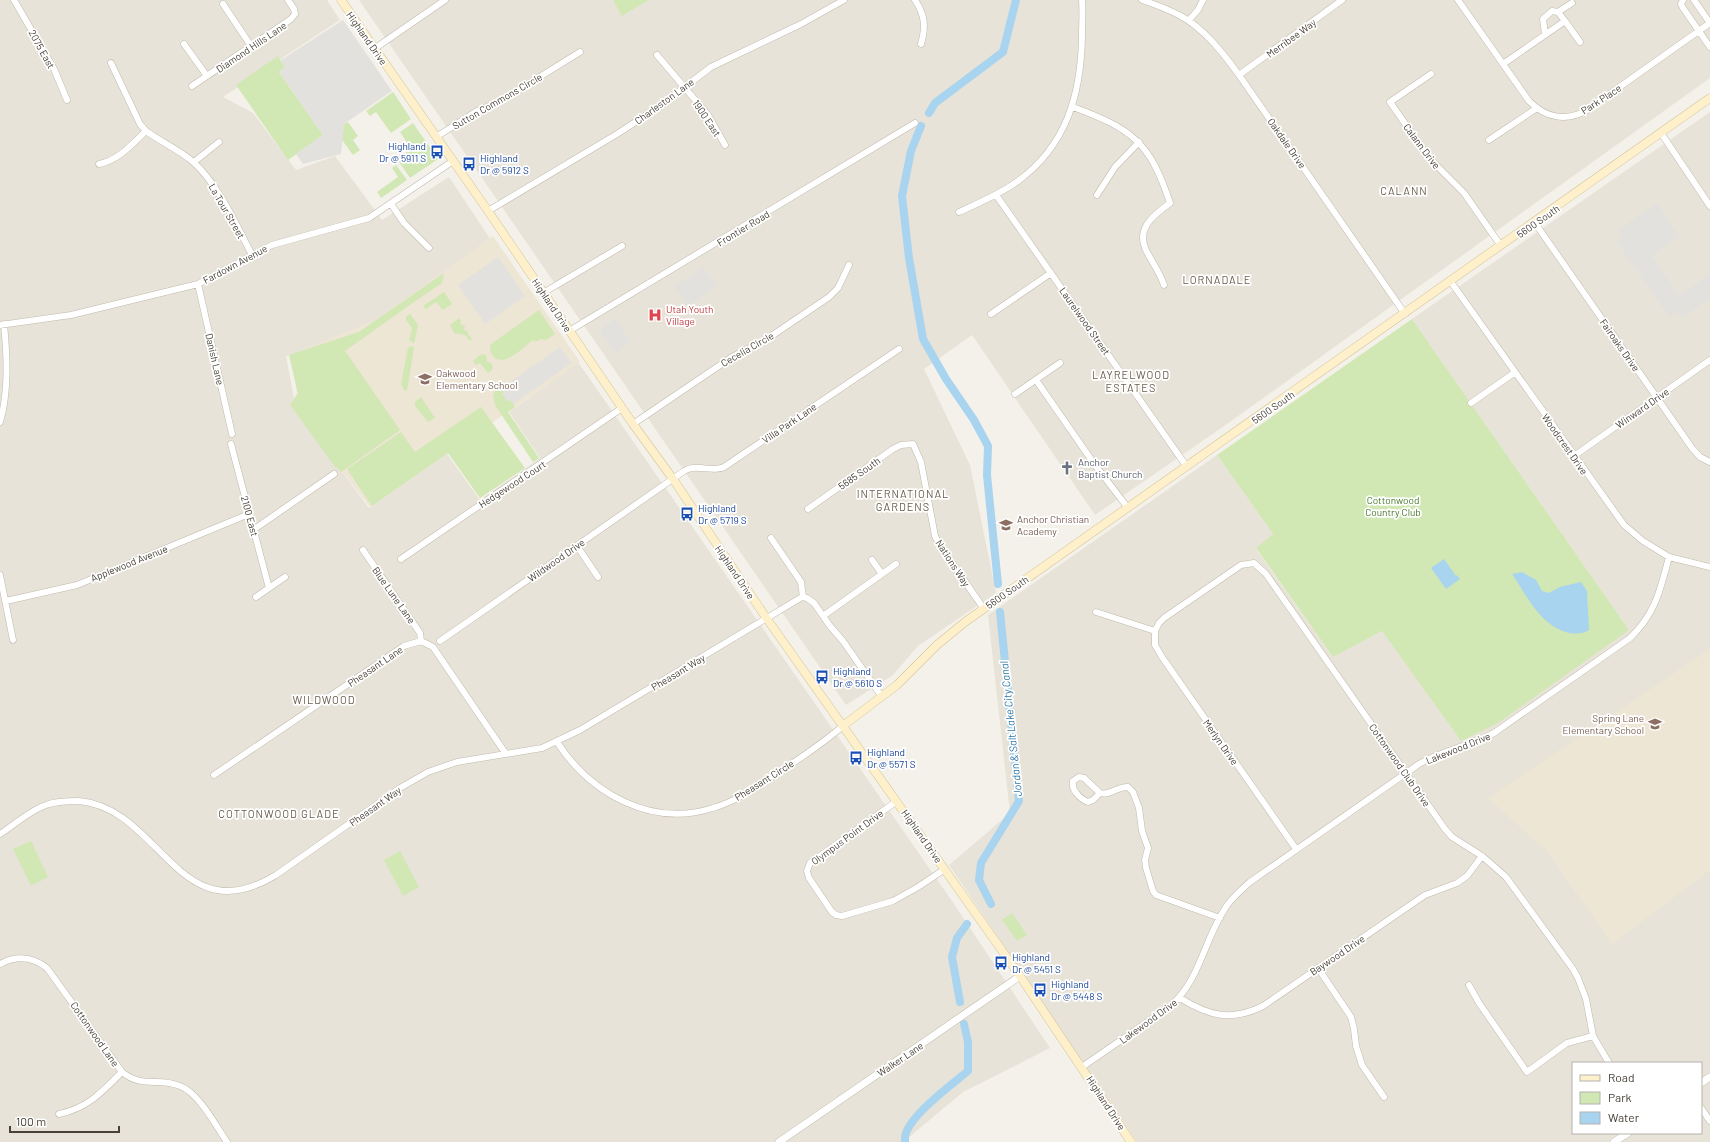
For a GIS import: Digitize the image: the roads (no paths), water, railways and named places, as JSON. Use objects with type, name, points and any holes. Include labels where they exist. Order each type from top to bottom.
[{"type":"main road","name":"Highland Drive","points":[[341,0],[488,211],[633,424],[673,479],[767,619],[844,725],[1020,976],[1131,1142]]},
{"type":"main road","name":"5600 South","points":[[844,725],[905,678],[947,635],[1535,223],[1710,98]]},
{"type":"street","name":"2075 East","points":[[14,0],[54,69],[67,100]]},
{"type":"street","name":"Diamond Hills Lane","points":[[192,86],[291,19],[295,14],[294,9],[288,0]]},
{"type":"street","points":[[374,49],[445,0]]},
{"type":"street","name":"Charleston Lane","points":[[488,211],[648,115],[720,63],[796,27],[844,0]]},
{"type":"street","points":[[916,0],[924,21],[924,33],[921,44]]},
{"type":"street","points":[[959,212],[996,195],[1019,180],[1044,157],[1064,126],[1073,107],[1080,77],[1082,55],[1082,0]]},
{"type":"street","name":"Oakdale Drive","points":[[1142,0],[1164,8],[1188,20],[1217,47],[1240,75],[1405,314]]},
{"type":"street","points":[[1188,20],[1198,10],[1203,0]]},
{"type":"street","name":"Merribee Way","points":[[1240,75],[1342,0]]},
{"type":"street","name":"Park Place","points":[[1458,0],[1529,101],[1548,115],[1560,118],[1580,114],[1710,23]]},
{"type":"street","points":[[1683,0],[1681,4],[1683,8],[1710,47]]},
{"type":"street","points":[[1694,0],[1710,23]]},
{"type":"street","points":[[1558,12],[1572,3]]},
{"type":"street","points":[[223,4],[251,46]]},
{"type":"street","points":[[1545,34],[1543,18],[1552,11],[1558,12],[1580,42]]},
{"type":"street","points":[[1503,64],[1565,20]]},
{"type":"street","points":[[184,44],[207,76]]},
{"type":"street","name":"Sutton Commons Circle","points":[[436,137],[477,111],[499,102],[580,52]]},
{"type":"street","name":"1900 East","points":[[657,55],[708,115],[725,145]]},
{"type":"street","name":"La Tour Street","points":[[111,63],[136,117],[146,131],[194,162],[215,188],[252,254]]},
{"type":"street","name":"Calann Drive","points":[[1431,74],[1390,102],[1429,158],[1464,193],[1501,246]]},
{"type":"street","points":[[1073,107],[1109,121],[1123,130],[1138,142],[1150,156],[1158,171],[1170,203],[1147,224],[1144,233],[1144,246],[1160,274],[1164,285]]},
{"type":"street","points":[[1489,140],[1537,108]]},
{"type":"street","name":"Frontier Road","points":[[570,331],[915,123]]},
{"type":"street","points":[[99,164],[117,158],[146,131]]},
{"type":"street","points":[[1661,133],[1710,206]]},
{"type":"street","points":[[194,162],[219,142]]},
{"type":"street","points":[[1098,195],[1115,167],[1138,142]]},
{"type":"street","name":"Fardown Avenue","points":[[2,324],[67,316],[198,284],[252,254],[278,243],[374,216],[453,161]]},
{"type":"street","name":"Laurelwood Street","points":[[996,195],[1187,466]]},
{"type":"street","points":[[391,204],[404,223],[429,248]]},
{"type":"street","name":"Fairoaks Drive","points":[[1535,223],[1692,448],[1700,457],[1710,462]]},
{"type":"street","points":[[543,293],[622,246]]},
{"type":"street","name":"Cecelia Circle","points":[[633,424],[732,357],[764,341],[829,297],[838,288],[849,264]]},
{"type":"street","points":[[991,314],[1051,273]]},
{"type":"street","name":"Woodcrest Drive","points":[[1451,282],[1514,373],[1624,526],[1643,541],[1669,557],[1710,567]]},
{"type":"street","name":"Danish Lane","points":[[198,284],[232,434]]},
{"type":"street","points":[[0,422],[5,391],[6,340],[2,324]]},
{"type":"street","name":"Villa Park Lane","points":[[673,479],[692,467],[714,469],[724,466],[899,349]]},
{"type":"street","name":"Winward Drive","points":[[1574,456],[1710,360]]},
{"type":"street","points":[[1015,394],[1060,363]]},
{"type":"street","points":[[1471,403],[1514,373]]},
{"type":"street","points":[[1036,380],[1095,465],[1128,508]]},
{"type":"street","name":"Hedgewood Court","points":[[401,559],[622,408]]},
{"type":"street","name":"2100 East","points":[[231,444],[269,588]]},
{"type":"street","name":"5685 South","points":[[808,509],[893,449],[902,445],[913,444]]},
{"type":"street","name":"Nations Way","points":[[913,444],[921,462],[935,536],[984,609]]},
{"type":"street","points":[[253,530],[334,474]]},
{"type":"street","name":"Wildwood Drive","points":[[440,641],[673,479]]},
{"type":"street","name":"Applewood Avenue","points":[[6,601],[77,585],[249,514]]},
{"type":"street","points":[[771,538],[801,582],[803,597],[812,601],[843,641],[882,697]]},
{"type":"street","points":[[577,546],[598,577]]},
{"type":"street","name":"Blue Lune Lane","points":[[363,550],[420,633],[421,641]]},
{"type":"street","name":"Lakewood Drive","points":[[1082,1067],[1169,1008],[1180,998],[1194,976],[1220,918],[1228,904],[1244,887],[1296,849],[1432,756],[1470,744],[1494,733],[1630,638],[1642,625],[1656,604],[1669,557]]},
{"type":"street","points":[[872,560],[882,574]]},
{"type":"street","name":"Cottonwood Club Drive","points":[[1155,631],[1164,618],[1241,565],[1254,563],[1266,574],[1452,837],[1482,856],[1514,886],[1575,973],[1586,999],[1593,1036],[1608,1062]]},
{"type":"street","points":[[823,616],[896,564]]},
{"type":"street","points":[[0,575],[13,640]]},
{"type":"street","points":[[256,597],[285,577]]},
{"type":"street","name":"Pheasant Way","points":[[0,834],[46,805],[67,801],[91,803],[106,808],[122,817],[179,871],[197,883],[216,890],[236,891],[260,885],[419,776],[447,764],[535,750],[557,742],[580,730],[803,597]]},
{"type":"street","points":[[1096,612],[1155,631]]},
{"type":"street","name":"Merlyn Drive","points":[[1155,631],[1158,651],[1296,849]]},
{"type":"street","points":[[421,641],[433,648],[506,754]]},
{"type":"street","name":"Pheasant Lane","points":[[214,775],[404,646],[421,641]]},
{"type":"street","name":"Pheasant Circle","points":[[557,742],[576,767],[608,794],[641,808],[678,813],[705,810],[737,798],[816,748],[844,725]]},
{"type":"street","points":[[1100,793],[1092,802],[1086,802],[1074,790],[1073,781],[1079,777],[1084,778],[1100,793],[1106,794],[1125,787],[1130,788],[1133,792],[1140,812],[1142,831],[1147,844],[1146,868],[1153,891],[1156,895],[1220,918]]},
{"type":"street","name":"Olympus Point Drive","points":[[897,801],[810,863],[807,868],[808,876],[830,909],[836,915],[842,916],[887,904],[918,887],[945,869]]},
{"type":"street","name":"Baywood Drive","points":[[1180,998],[1209,1013],[1223,1016],[1238,1015],[1250,1012],[1263,1006],[1425,895],[1457,883],[1467,876],[1482,856]]},
{"type":"street","name":"Cottonwood Lane","points":[[0,964],[10,959],[23,957],[40,962],[48,968],[122,1072],[129,1078],[137,1081],[170,1083],[186,1088],[194,1095],[227,1142]]},
{"type":"street","points":[[1318,968],[1351,1017],[1356,1046],[1362,1065],[1384,1097]]},
{"type":"street","name":"Walker Lane","points":[[779,1142],[1020,976]]},
{"type":"street","points":[[1469,985],[1479,1003],[1527,1072],[1567,1043],[1593,1036]]},
{"type":"street","points":[[59,1114],[70,1112],[83,1106],[122,1072]]},
{"type":"street","points":[[1702,1083],[1710,1077]]},
{"type":"street","points":[[1702,1109],[1710,1121]]},
{"type":"street","points":[[1614,1142],[1626,1134]]},
{"type":"water","points":[[1444,559],[1456,576],[1457,575],[1460,579],[1446,589],[1431,568]]},
{"type":"water","points":[[1522,572],[1536,580],[1542,591],[1549,593],[1560,587],[1581,582],[1587,591],[1589,630],[1575,634],[1559,629],[1550,624],[1535,609],[1512,574]]},
{"type":"waterway","name":"Jordan & Salt Lake City Canal","points":[[929,113],[935,103],[1003,52],[1016,0]]},
{"type":"waterway","name":"Jordan & Salt Lake City Canal","points":[[921,126],[911,151],[902,196],[909,258],[923,339],[946,379],[974,420],[988,446],[987,475],[998,584]]},
{"type":"waterway","name":"Jordan & Salt Lake City Canal","points":[[991,904],[979,880],[981,863],[1019,801],[1000,612]]},
{"type":"waterway","name":"Jordan & Salt Lake City Canal","points":[[960,1002],[952,957],[957,938],[967,924]]},
{"type":"waterway","name":"Jordan & Salt Lake City Canal","points":[[905,1142],[906,1133],[916,1117],[933,1100],[968,1071],[968,1042],[964,1024]]},
{"type":"place","name":"Highland Dr @ 5911 S","points":[[437,152]]},
{"type":"place","name":"Highland Dr @ 5912 S","points":[[469,164]]},
{"type":"place","name":"Utah Youth Village","points":[[655,315]]},
{"type":"place","name":"Oakwood Elementary School","points":[[425,379]]},
{"type":"place","name":"Anchor Baptist Church","points":[[1067,468]]},
{"type":"place","name":"Highland Dr @ 5719 S","points":[[687,514]]},
{"type":"place","name":"Anchor Christian Academy","points":[[1006,525]]},
{"type":"place","name":"Highland Dr @ 5610 S","points":[[822,677]]},
{"type":"place","name":"Spring Lane Elementary School","points":[[1655,724]]},
{"type":"place","name":"Highland Dr @ 5571 S","points":[[856,758]]},
{"type":"place","name":"Highland Dr @ 5451 S","points":[[1001,963]]},
{"type":"place","name":"Highland Dr @ 5448 S","points":[[1040,990]]},
{"type":"district","name":"CALANN","points":[[1404,191]]},
{"type":"district","name":"LORNADALE","points":[[1217,280]]},
{"type":"district","name":"LAYRELWOOD ESTATES","points":[[1131,381]]},
{"type":"district","name":"INTERNATIONAL GARDENS","points":[[903,500]]},
{"type":"district","name":"WILDWOOD","points":[[324,700]]},
{"type":"district","name":"COTTONWOOD GLADE","points":[[279,814]]},
{"type":"park label","name":"Cottonwood Country Club","points":[[1393,506]]}]
